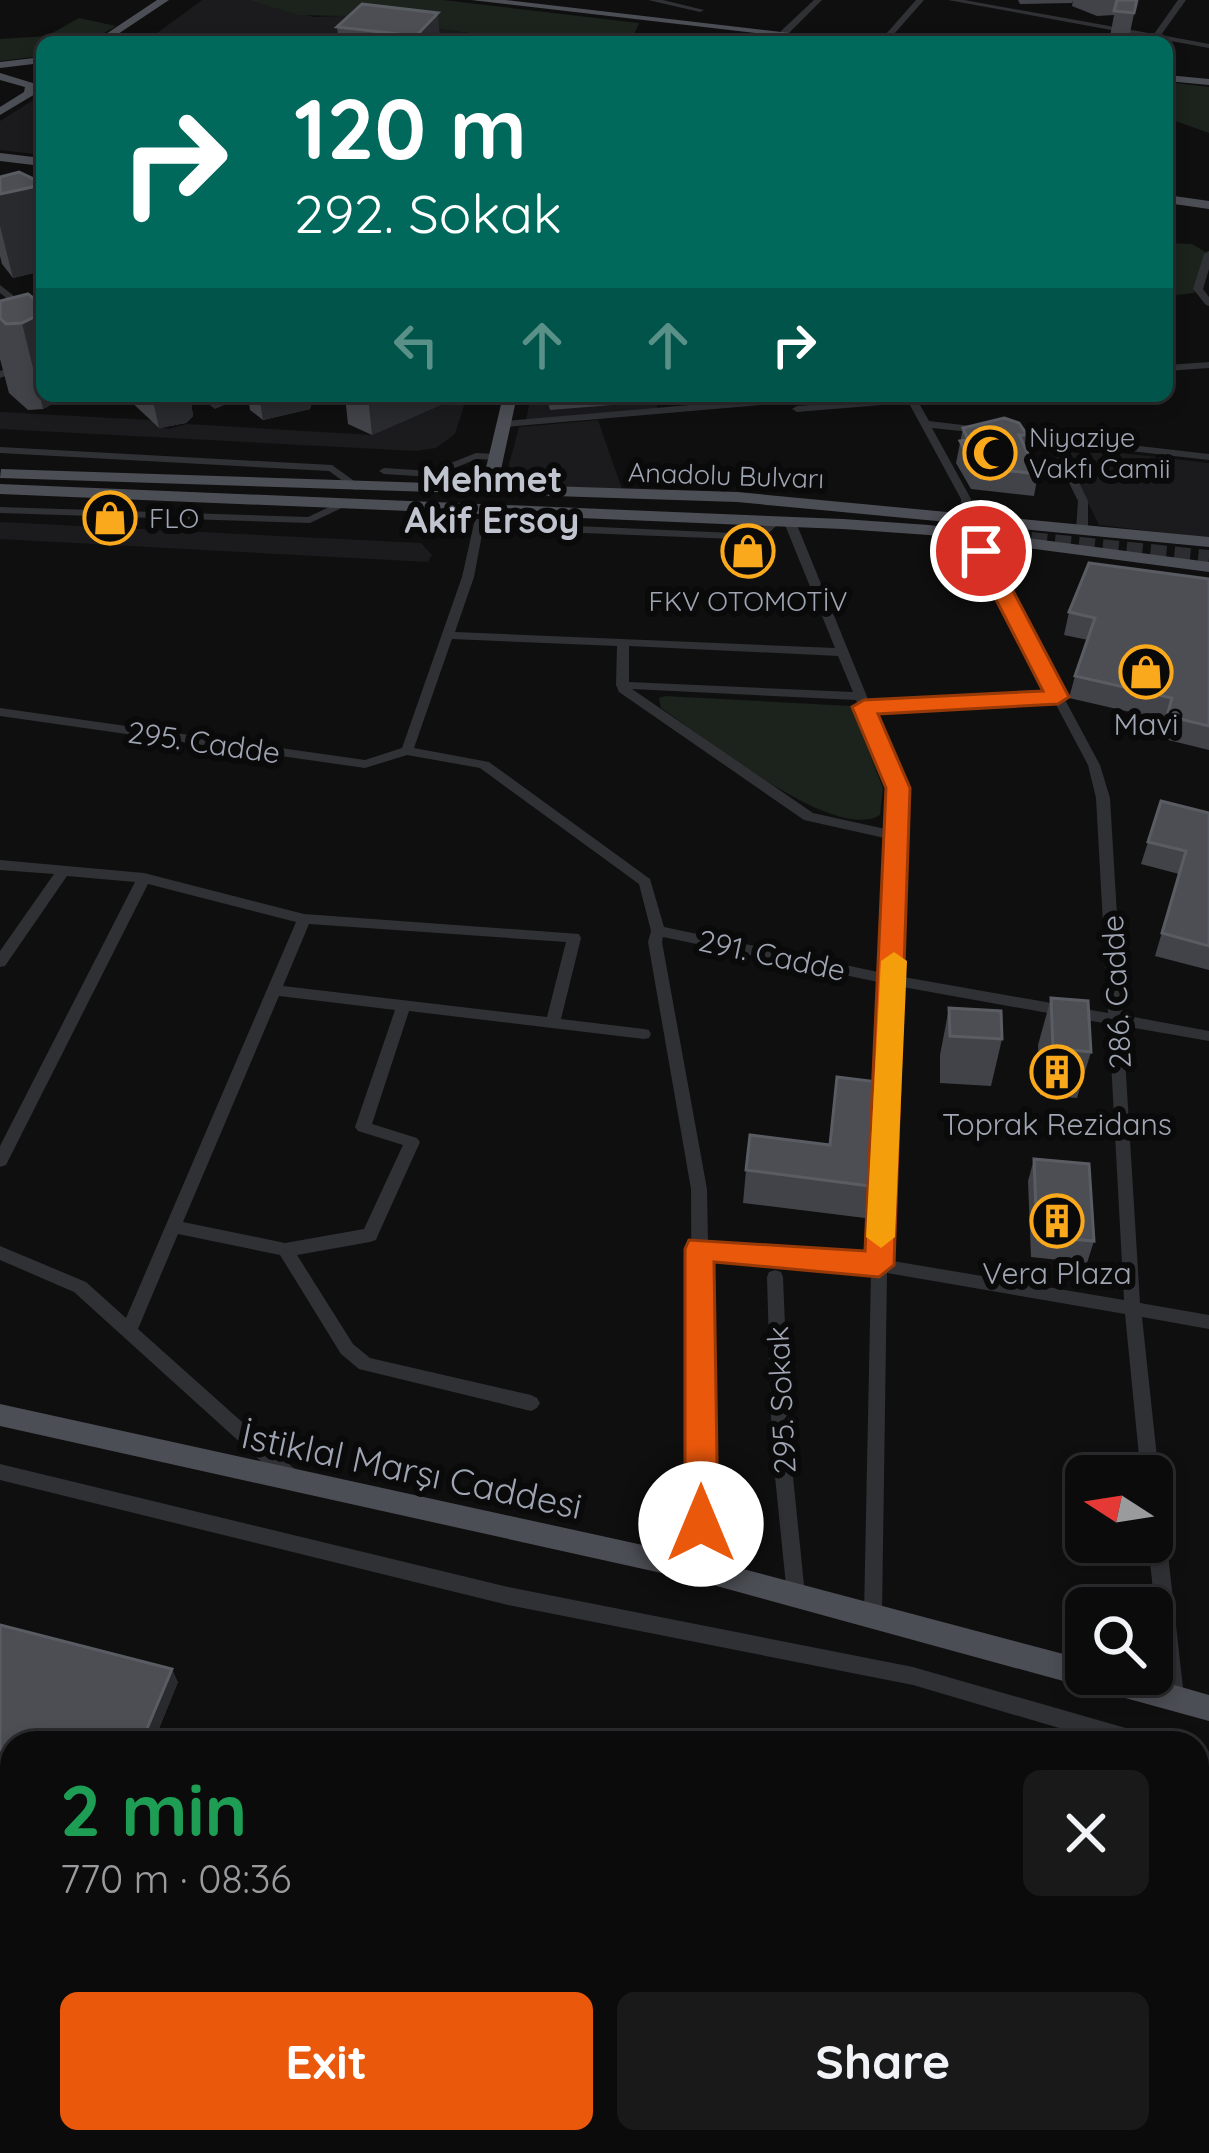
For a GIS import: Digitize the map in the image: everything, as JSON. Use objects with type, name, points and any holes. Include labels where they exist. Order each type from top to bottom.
[{"type":"main road","points":[[108,36],[164,0]]},
{"type":"main road","points":[[133,36],[184,0]]},
{"type":"main road","points":[[476,0],[651,23],[811,36]]},
{"type":"main road","points":[[0,71],[36,65]]},
{"type":"main road","points":[[0,71],[36,88]]},
{"type":"main road","points":[[1173,79],[1209,82]]},
{"type":"main road","points":[[0,112],[36,91]]},
{"type":"main road","points":[[0,157],[36,161]]},
{"type":"main road","points":[[1173,200],[1209,205]]},
{"type":"main road","points":[[453,491],[495,466],[509,402]]},
{"type":"main road","points":[[495,466],[517,493]]},
{"type":"main road","name":"Anadolu Bulvarı","points":[[0,474],[737,497],[1209,542]]},
{"type":"main road","name":"Anadolu Bulvarı","points":[[0,489],[344,502],[480,517],[783,520],[929,530],[1209,567]]},
{"type":"main road","name":"İstiklal Marşı Caddesi","points":[[0,1415],[702,1570],[1065,1668]]},
{"type":"main road","name":"İstiklal Marşı Caddesi","points":[[1167,1695],[1209,1708]]},
{"type":"street","points":[[652,0],[700,10]]},
{"type":"street","points":[[684,23],[712,0]]},
{"type":"street","points":[[784,33],[818,0]]},
{"type":"street","points":[[888,36],[920,0]]},
{"type":"street","points":[[952,0],[1150,36]]},
{"type":"street","points":[[1157,36],[1182,0]]},
{"type":"street","points":[[1173,40],[1209,46]]},
{"type":"street","points":[[1209,254],[1198,289],[1209,303]]},
{"type":"street","points":[[1,289],[36,318]]},
{"type":"street","points":[[3,370],[36,360]]},
{"type":"street","points":[[1173,368],[1209,365]]},
{"type":"street","points":[[504,424],[699,402],[758,408],[776,402]]},
{"type":"street","points":[[613,427],[758,408],[890,402]]},
{"type":"street","points":[[914,402],[966,499],[966,516]]},
{"type":"street","points":[[928,424],[1209,457]]},
{"type":"street","points":[[1053,439],[1082,501],[1085,530]]},
{"type":"street","points":[[0,450],[332,468],[359,488]]},
{"type":"street","points":[[384,471],[440,473],[476,455],[495,466]]},
{"type":"street","points":[[0,510],[310,520],[344,502]]},
{"type":"street","points":[[406,751],[468,578],[480,517]]},
{"type":"street","points":[[783,520],[898,788],[879,1265],[873,1614]]},
{"type":"street","name":"286. Cadde","points":[[974,537],[1094,765],[1102,797],[1132,1304],[1148,1455]]},
{"type":"street","points":[[446,635],[839,652]]},
{"type":"street","points":[[621,685],[623,643]]},
{"type":"street","points":[[621,685],[861,702],[1058,697]]},
{"type":"street","points":[[621,685],[809,817],[898,836]]},
{"type":"street","name":"295. Cadde","points":[[0,712],[365,764],[406,751]]},
{"type":"street","name":"291. Cadde","points":[[406,751],[484,765],[645,882],[658,931],[893,980],[1209,1036]]},
{"type":"street","points":[[0,865],[144,878],[304,919],[574,938],[553,1021]]},
{"type":"street","points":[[0,962],[63,871]]},
{"type":"street","points":[[0,1161],[144,878]]},
{"type":"street","points":[[129,1330],[304,919]]},
{"type":"street","points":[[658,931],[698,1189],[702,1570]]},
{"type":"street","points":[[274,989],[644,1034]]},
{"type":"street","points":[[173,1226],[285,1250],[370,1235],[382,1218],[412,1142],[363,1127],[404,1004]]},
{"type":"street","points":[[699,1249],[879,1265],[1132,1304],[1209,1322]]},
{"type":"street","points":[[285,1250],[354,1357],[531,1403]]},
{"type":"street","points":[[0,1253],[80,1287],[295,1480]]},
{"type":"street","name":"295. Sokak","points":[[775,1277],[781,1447],[796,1595]]},
{"type":"street","points":[[0,1472],[508,1597],[914,1676],[1102,1731]]},
{"type":"street","points":[[1160,1563],[1174,1697]]},
{"type":"shaded area","points":[[202,0],[248,0],[314,17],[343,16],[491,36],[153,36]]},
{"type":"shaded area","points":[[248,0],[443,0],[639,23],[634,36],[491,36],[343,16],[299,15]]},
{"type":"shaded area","points":[[79,18],[116,26],[99,36],[47,36]]},
{"type":"shaded area","points":[[36,37],[36,57],[0,61],[0,39]]},
{"type":"shaded area","points":[[1175,83],[1209,87],[1209,133],[1173,120]]},
{"type":"shaded area","points":[[36,98],[36,154],[0,150],[0,121]]},
{"type":"shaded area","points":[[1173,243],[1192,244],[1209,254],[1194,293],[1173,295]]},
{"type":"shaded area","points":[[449,402],[465,402],[455,434],[436,448],[416,451],[0,429],[0,412],[150,420],[168,429],[187,424],[372,435]]},
{"type":"shaded area","points":[[530,402],[693,402],[657,405],[657,410],[526,420]]},
{"type":"shaded area","points":[[598,420],[622,489],[535,486],[515,479],[508,468],[519,427]]},
{"type":"shaded area","points":[[1060,446],[1209,463],[1209,538],[1099,525]]},
{"type":"shaded area","points":[[0,522],[421,543],[432,555],[428,562],[0,539]]},
{"type":"shaded area","points":[[659,698],[851,706],[883,788],[880,815],[859,820],[833,814],[769,783],[661,708]]},
{"type":"building","points":[[1117,0],[1137,0],[1134,13],[1114,11]]},
{"type":"building","points":[[362,4],[438,13],[416,36],[337,27]]},
{"type":"building","points":[[19,172],[36,180],[36,186],[0,194],[0,177]]},
{"type":"building","points":[[28,294],[36,300],[36,316],[6,324],[0,318],[0,301]]},
{"type":"building","points":[[1004,418],[1019,423],[1027,435],[1019,435],[1038,474],[974,467],[960,441],[968,440],[963,428]]},
{"type":"building","points":[[1089,563],[1209,579],[1209,726],[1167,716],[1172,698],[1075,676],[1095,618],[1069,612]]},
{"type":"building","points":[[1161,801],[1209,813],[1209,946],[1162,933],[1186,851],[1148,842]]},
{"type":"building","points":[[1051,998],[1088,1001],[1091,1052],[1053,1048]]},
{"type":"building","points":[[949,1008],[1001,1011],[1002,1039],[950,1036]]},
{"type":"building","points":[[837,1077],[878,1082],[870,1186],[746,1170],[750,1135],[830,1145]]},
{"type":"building","name":"Vera Plaza","points":[[1034,1159],[1089,1164],[1094,1241],[1037,1236]]},
{"type":"building","points":[[0,1625],[172,1669],[146,1731],[0,1731]]},
{"type":"tunnel","points":[[1031,540],[1209,558]]},
{"type":"slow traffic","points":[[881,1237],[894,961]]},
{"type":"place","name":"Niyaziye Vakfı Camii","points":[[990,453]]},
{"type":"place","name":"FLO","points":[[110,518]]},
{"type":"place","name":"FKV OTOMOTİV","points":[[748,551]]},
{"type":"place","name":"Mavi","points":[[1146,672]]},
{"type":"place","name":"Toprak Rezidans","points":[[1057,1072]]},
{"type":"place","name":"Vera Plaza","points":[[1057,1221]]},
{"type":"district","name":"Mehmet Akif Ersoy","points":[[492,498]]},
{"type":"route","points":[[701,1524],[699,1249],[879,1265],[898,788],[864,707],[1058,697],[981,551]]}]
